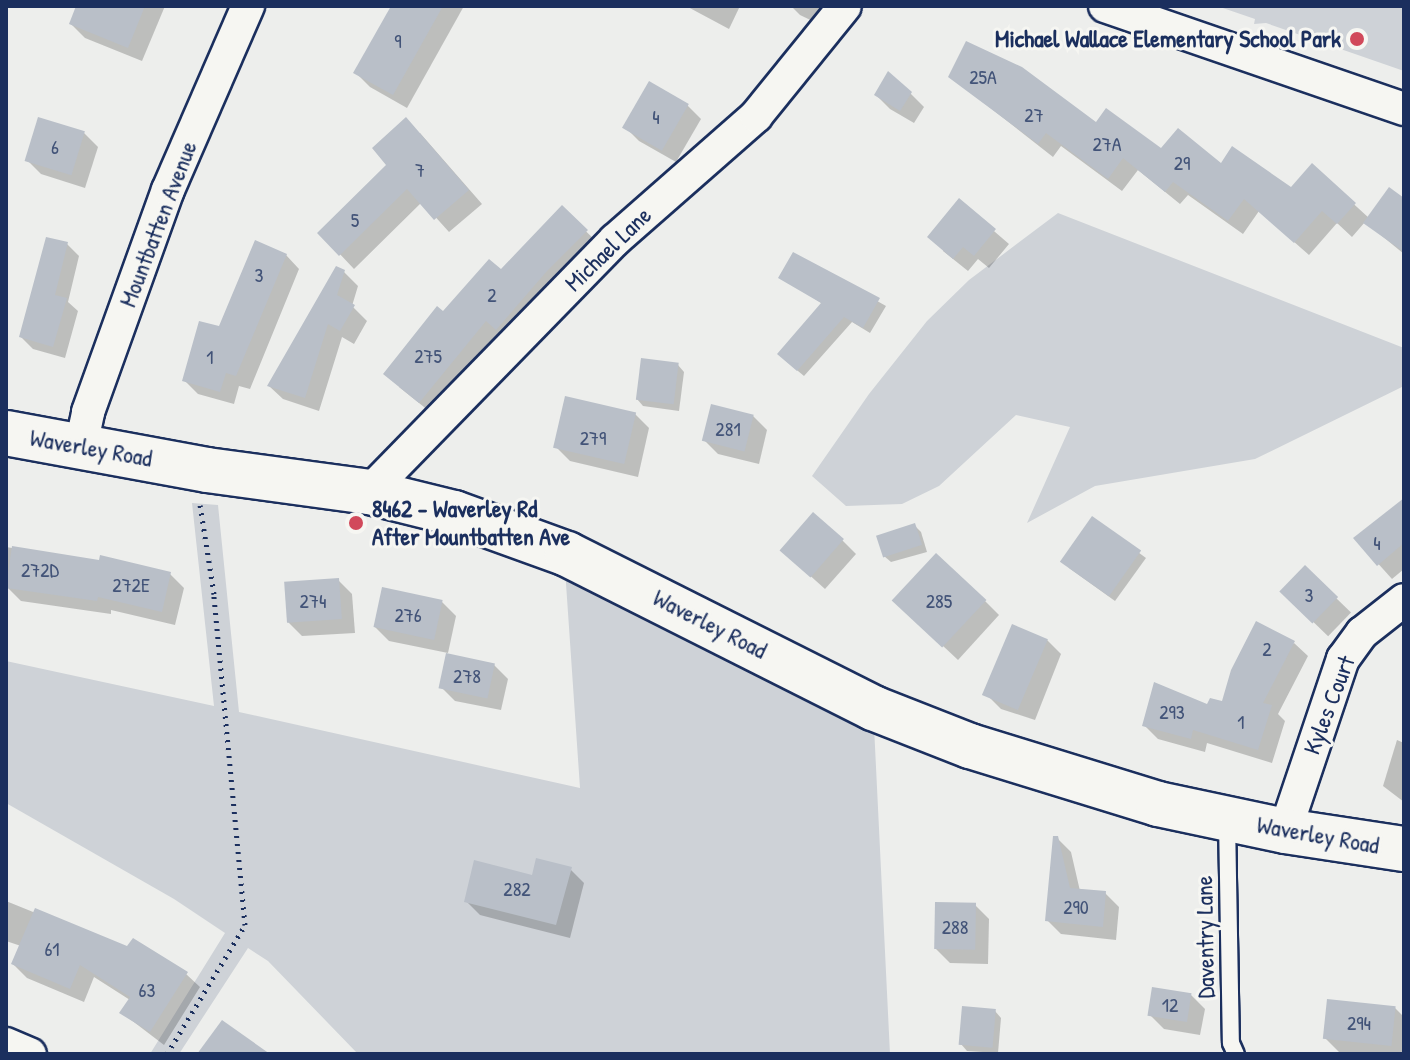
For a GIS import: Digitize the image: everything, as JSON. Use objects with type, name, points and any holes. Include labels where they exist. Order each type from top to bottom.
[{"type":"main road","name":"Waverley Road","points":[[6,433],[207,470],[369,492],[454,513],[567,554],[873,708],[970,746],[1083,784],[1285,831],[1404,849]]},
{"type":"street","name":"Mountbatten Avenue","points":[[81,446],[88,412],[168,190],[248,6]]},
{"type":"street","name":"Michael Lane","points":[[369,492],[615,240],[756,116],[845,6]]},
{"type":"street","points":[[1110,7],[1404,109]]},
{"type":"street","name":"Kyles Court","points":[[1285,831],[1343,659],[1362,633],[1404,600]]},
{"type":"street","points":[[6,1044],[30,1054]]},
{"type":"lane","name":"Daventry Lane","points":[[1227,818],[1231,1043],[1236,1054]]},
{"type":"path","points":[[167,1054],[245,925],[214,594],[199,500],[207,470]]},
{"type":"shaded area","name":"Michael Wallace Elementary School Park","points":[[1217,6],[1404,6],[1404,71],[1266,23],[1254,24],[1255,19]]},
{"type":"shaded area","points":[[1058,213],[1404,348],[1404,386],[1255,459],[1095,486],[1027,523],[1070,427],[1016,415],[939,486],[902,504],[846,506],[812,476],[869,394],[927,321],[969,280]]},
{"type":"shaded area","points":[[192,503],[218,505],[239,712],[580,788],[565,569],[874,726],[890,1054],[358,1054],[268,961],[248,948],[179,1054],[150,1054],[225,933],[174,899],[6,803],[6,661],[214,706]]},
{"type":"building","points":[[76,6],[145,6],[128,48],[69,24]]},
{"type":"building","points":[[391,6],[443,6],[393,95],[353,73]]},
{"type":"building","points":[[966,41],[1022,67],[1096,122],[1106,108],[1161,148],[1178,128],[1221,163],[1232,146],[1291,187],[1312,163],[1356,203],[1337,224],[1322,211],[1294,243],[1244,199],[1228,221],[1173,182],[1165,192],[1123,158],[1108,179],[1046,133],[1038,144],[948,77]]},
{"type":"building","points":[[888,71],[912,92],[900,111],[874,95]]},
{"type":"building","points":[[649,81],[689,104],[662,151],[622,128]]},
{"type":"building","points":[[38,117],[85,131],[71,175],[25,161]]},
{"type":"building","points":[[406,117],[469,190],[434,220],[407,189],[339,256],[317,233],[386,165],[372,148]]},
{"type":"building","points":[[1389,187],[1404,198],[1404,252],[1363,223]]},
{"type":"building","points":[[959,198],[996,229],[974,256],[963,247],[953,259],[927,237]]},
{"type":"building","points":[[562,205],[588,230],[547,271],[496,330],[486,321],[419,403],[383,374],[437,306],[443,311],[489,259],[501,269]]},
{"type":"building","points":[[46,237],[68,242],[55,295],[67,298],[53,347],[19,337]]},
{"type":"building","points":[[255,240],[287,254],[236,376],[226,373],[220,392],[182,381],[199,321],[219,326]]},
{"type":"building","points":[[793,252],[880,298],[863,328],[844,317],[797,371],[777,354],[821,303],[778,278]]},
{"type":"building","points":[[336,266],[345,270],[337,295],[355,305],[340,331],[328,324],[305,398],[267,386]]},
{"type":"building","points":[[641,358],[679,363],[674,404],[636,400]]},
{"type":"building","points":[[565,396],[636,412],[624,464],[553,448]]},
{"type":"building","points":[[711,404],[754,415],[744,452],[702,441]]},
{"type":"building","points":[[1404,498],[1404,543],[1377,566],[1353,538]]},
{"type":"building","points":[[813,512],[844,539],[810,577],[780,550]]},
{"type":"building","points":[[1092,516],[1141,550],[1109,596],[1060,562]]},
{"type":"building","points":[[915,523],[922,545],[883,558],[876,536]]},
{"type":"building","points":[[12,546],[99,560],[100,555],[171,572],[162,612],[98,597],[97,601],[6,588]]},
{"type":"building","points":[[936,553],[986,600],[942,648],[892,601]]},
{"type":"building","points":[[1305,565],[1338,597],[1312,624],[1279,592]]},
{"type":"building","points":[[339,578],[342,619],[287,623],[284,582]]},
{"type":"building","points":[[382,587],[443,600],[434,640],[373,627]]},
{"type":"building","points":[[1256,621],[1295,641],[1263,703],[1272,705],[1258,750],[1193,730],[1191,739],[1142,726],[1154,682],[1207,704],[1210,698],[1222,701],[1231,670]]},
{"type":"building","points":[[1012,624],[1048,639],[1018,710],[982,695]]},
{"type":"building","points":[[446,653],[495,663],[487,699],[439,688]]},
{"type":"building","points":[[1053,836],[1058,836],[1070,888],[1106,891],[1103,927],[1045,921]]},
{"type":"building","points":[[536,858],[572,867],[556,925],[464,902],[474,860],[532,875]]},
{"type":"building","points":[[935,902],[976,903],[975,950],[934,949]]},
{"type":"building","points":[[35,908],[127,946],[133,938],[188,972],[150,1032],[119,1013],[130,997],[80,965],[70,989],[11,964]]},
{"type":"building","points":[[1152,987],[1192,993],[1187,1022],[1147,1016]]},
{"type":"building","points":[[1327,999],[1396,1006],[1391,1046],[1323,1039]]},
{"type":"building","points":[[962,1006],[996,1009],[992,1048],[959,1045]]},
{"type":"building","points":[[222,1020],[270,1054],[197,1054]]},
{"type":"place","name":"Michael Wallace Elementary School Park","points":[[1357,39]]},
{"type":"place","name":"8462 - Waverley Rd After Mountbatten Ave","points":[[356,523]]}]
